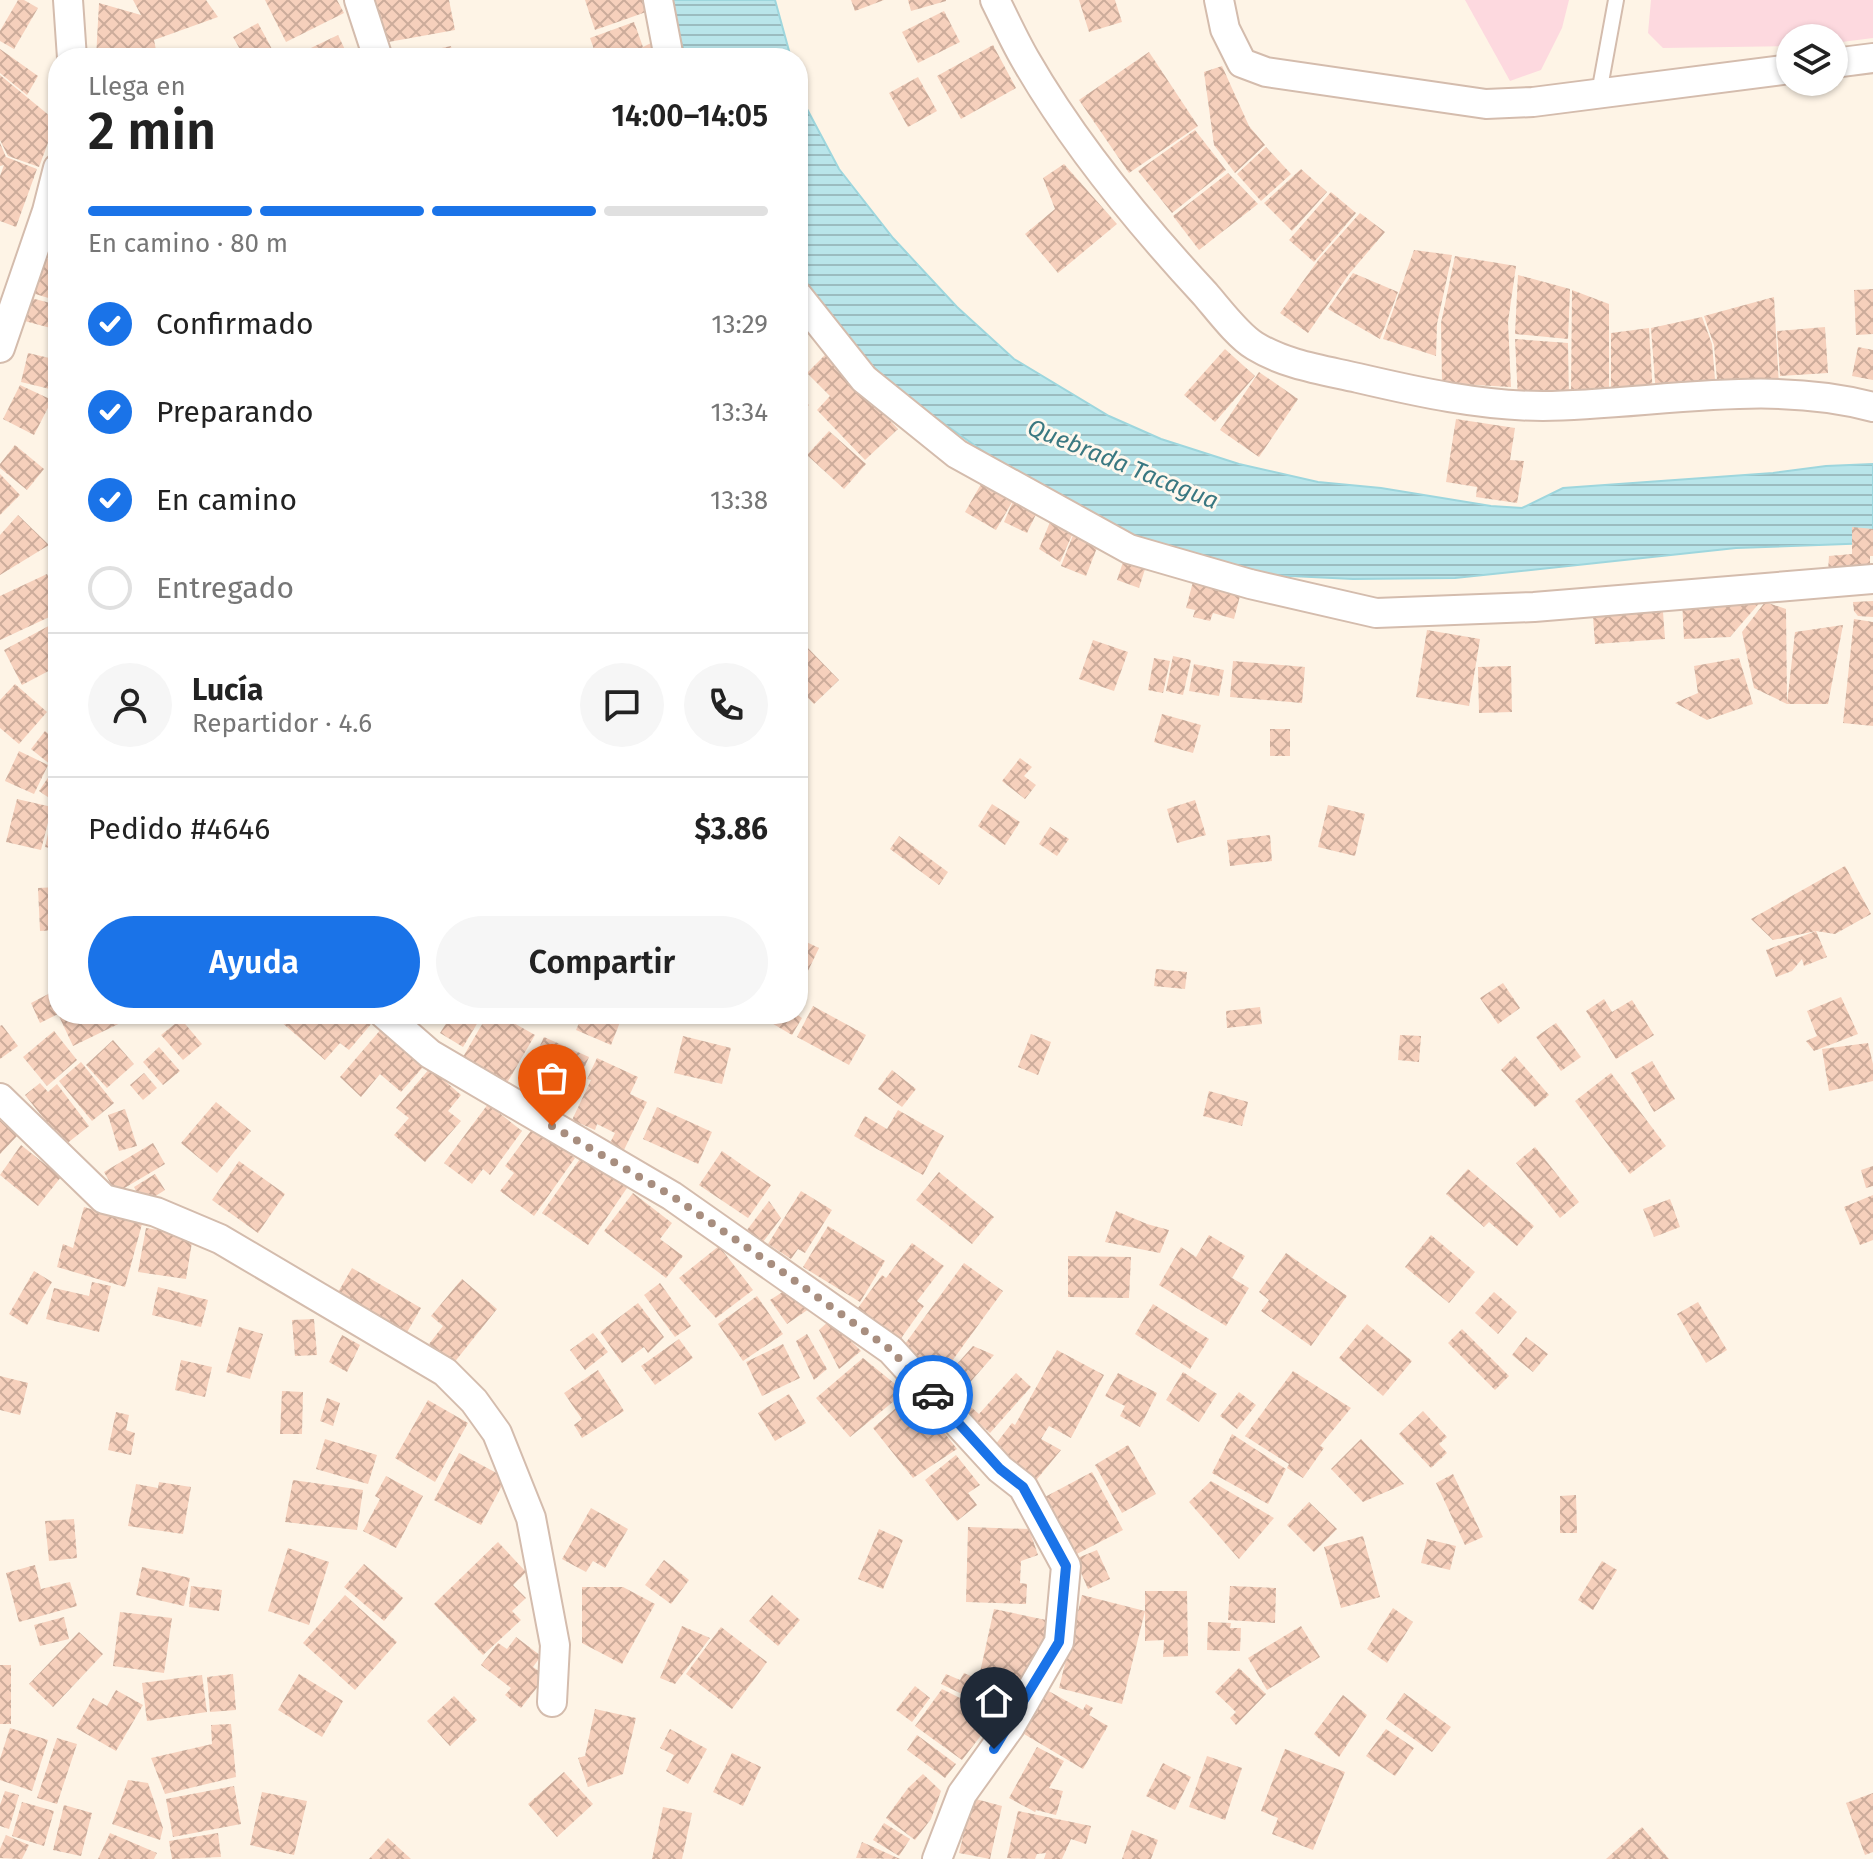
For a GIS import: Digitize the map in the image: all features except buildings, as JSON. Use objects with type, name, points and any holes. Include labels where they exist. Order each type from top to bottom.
[{"type":"street","points":[[68,0],[71,48]]},
{"type":"street","points":[[359,0],[375,48]]},
{"type":"street","points":[[658,0],[667,48]]},
{"type":"street","points":[[995,0],[1026,60],[1115,189],[1183,271],[1252,345],[1295,364],[1413,391],[1485,402],[1541,406],[1786,393],[1837,397],[1873,407]]},
{"type":"street","points":[[1219,0],[1225,29],[1242,63],[1266,72],[1486,104],[1533,102],[1776,71]]},
{"type":"street","points":[[1848,61],[1873,58]]},
{"type":"street","points":[[0,348],[48,207]]},
{"type":"street","points":[[808,309],[864,379],[957,454],[1129,549],[1250,584],[1376,613],[1534,607],[1873,579]]},
{"type":"street","points":[[396,1024],[430,1054],[672,1196],[891,1350],[1000,1469],[1023,1487],[1066,1566],[1059,1642],[1010,1727],[962,1794],[937,1859]]},
{"type":"street","points":[[0,1098],[104,1199],[156,1212],[220,1239],[445,1372],[474,1401],[497,1433],[531,1518],[555,1645],[552,1702]]},
{"type":"lane","points":[[1599,93],[1616,0]]},
{"type":"shaded area","points":[[1465,0],[1569,0],[1562,28],[1541,70],[1510,81]]},
{"type":"shaded area","points":[[1651,0],[1873,0],[1873,38],[1848,41],[1848,24],[1776,24],[1776,46],[1663,48],[1648,33]]},
{"type":"water","points":[[669,0],[775,0],[788,48],[683,48]]},
{"type":"water","name":"Quebrada Tacagua","points":[[808,111],[839,169],[893,238],[957,307],[1014,359],[1109,416],[1161,439],[1239,464],[1318,482],[1522,508],[1563,488],[1873,464],[1873,543],[1736,548],[1455,578],[1353,579],[1270,575],[1182,556],[1108,530],[1035,488],[902,394],[843,338],[808,296]]},
{"type":"way so far","points":[[552,1126],[672,1196],[777,1268],[891,1350],[933,1395]]},
{"type":"route","points":[[933,1395],[1000,1469],[1023,1487],[1066,1566],[1059,1642],[994,1749]]}]
